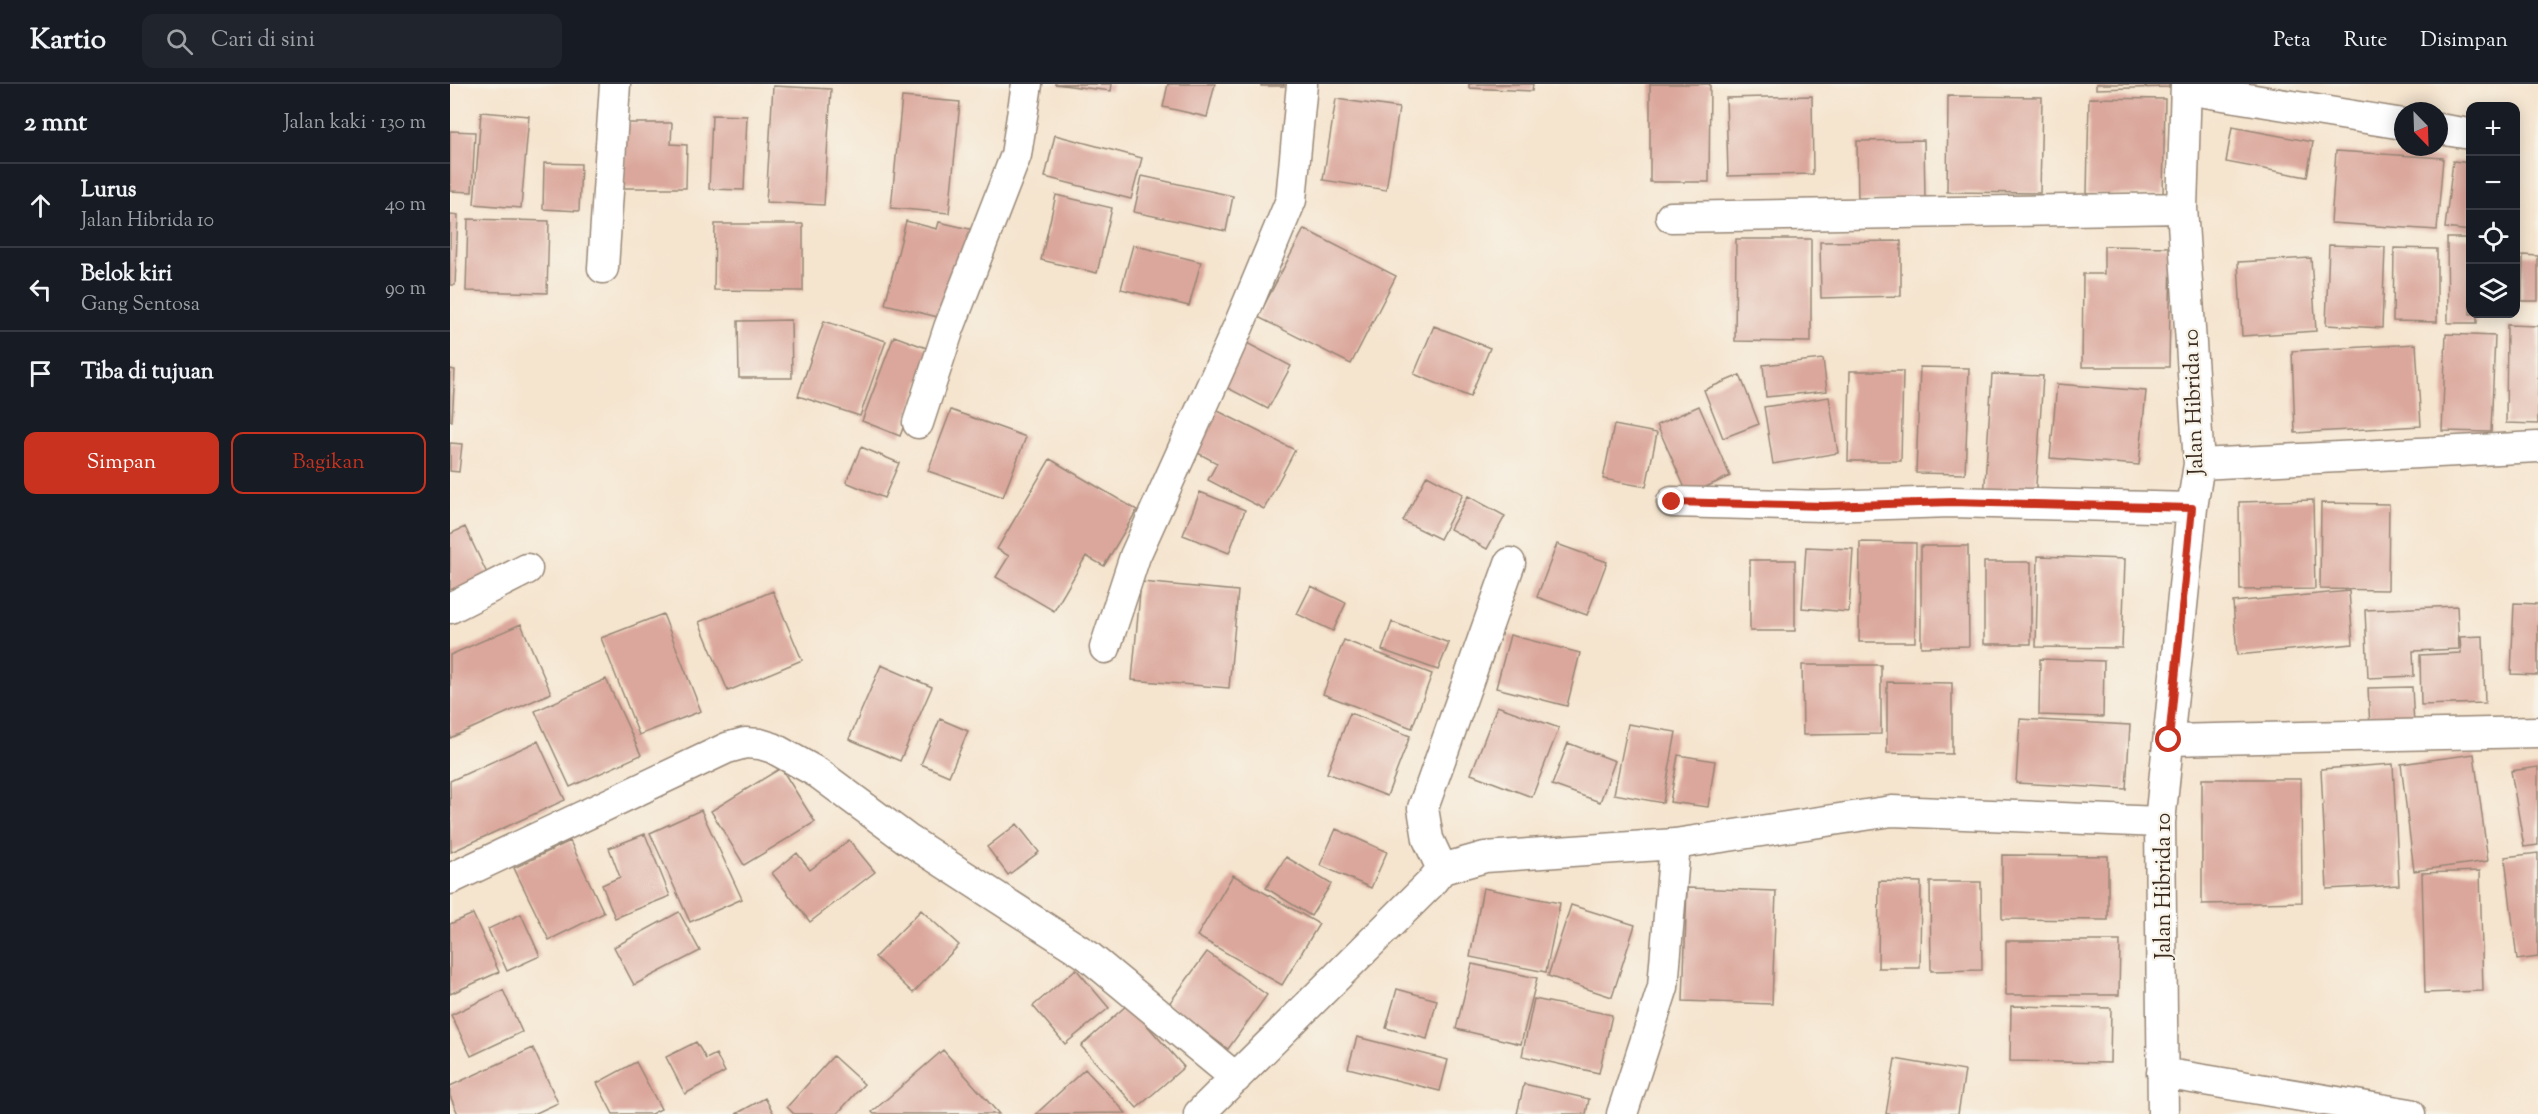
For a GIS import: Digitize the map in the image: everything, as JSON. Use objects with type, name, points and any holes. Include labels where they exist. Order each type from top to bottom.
[{"type":"street","points":[[603,268],[615,84]]},
{"type":"street","points":[[918,423],[949,328],[1016,155],[1027,84]]},
{"type":"street","points":[[1105,648],[1135,556],[1239,325],[1291,200],[1302,84]]},
{"type":"street","points":[[2186,87],[2394,122]]},
{"type":"street","name":"Jalan Hibrida 10","points":[[2163,1114],[2160,822],[2192,508],[2199,464],[2182,208],[2186,87]]},
{"type":"street","points":[[2448,130],[2466,133]]},
{"type":"street","points":[[1671,217],[2182,208]]},
{"type":"street","points":[[2199,464],[2538,447]]},
{"type":"street","points":[[1672,502],[1823,506],[1952,502],[2192,508]]},
{"type":"street","points":[[1442,868],[1428,839],[1423,808],[1510,563]]},
{"type":"street","points":[[450,608],[527,569]]},
{"type":"street","points":[[2169,740],[2538,732]]},
{"type":"street","points":[[450,879],[728,748],[745,743],[760,744],[773,748],[818,773],[908,839],[1087,955],[1236,1078]]},
{"type":"street","points":[[1199,1114],[1429,885],[1442,868],[1485,857],[1675,844],[1892,810],[2160,822]]},
{"type":"street","points":[[1622,1114],[1663,987],[1675,844]]},
{"type":"street","points":[[2162,1073],[2410,1114]]},
{"type":"building","points":[[1054,84],[1112,84],[1111,91]]},
{"type":"building","points":[[1168,84],[1215,84],[1207,117],[1163,107]]},
{"type":"building","points":[[1261,84],[1284,84],[1284,86],[1261,86]]},
{"type":"building","points":[[1469,84],[1533,84],[1532,91],[1469,88]]},
{"type":"building","points":[[1650,84],[1710,84],[1709,182],[1650,182]]},
{"type":"building","points":[[2096,84],[2169,84],[2169,87],[2096,89]]},
{"type":"building","points":[[773,86],[831,89],[824,205],[766,202]]},
{"type":"building","points":[[1812,96],[1813,174],[1728,176],[1726,98]]},
{"type":"building","points":[[1948,96],[2042,97],[2040,193],[1947,192]]},
{"type":"building","points":[[902,97],[960,102],[949,213],[891,208]]},
{"type":"building","points":[[2089,98],[2165,99],[2163,195],[2087,194]]},
{"type":"building","points":[[1336,99],[1399,108],[1386,190],[1323,180]]},
{"type":"building","points":[[481,112],[529,116],[521,208],[474,204]]},
{"type":"building","points":[[712,115],[747,116],[744,190],[709,189]]},
{"type":"building","points":[[625,123],[672,123],[671,144],[687,145],[686,188],[624,188]]},
{"type":"building","points":[[2232,127],[2313,142],[2307,177],[2226,162]]},
{"type":"building","points":[[450,131],[475,132],[472,192],[450,191]]},
{"type":"building","points":[[1055,135],[1142,158],[1131,199],[1045,177]]},
{"type":"building","points":[[1924,140],[1925,200],[1858,201],[1857,141]]},
{"type":"building","points":[[2336,151],[2443,158],[2437,230],[2331,223]]},
{"type":"building","points":[[2453,161],[2466,163],[2466,231],[2445,228]]},
{"type":"building","points":[[544,163],[581,164],[579,211],[543,209]]},
{"type":"building","points":[[1142,176],[1233,196],[1226,231],[1134,212]]},
{"type":"building","points":[[1056,195],[1112,208],[1097,273],[1041,260]]},
{"type":"building","points":[[450,214],[458,215],[455,285],[450,285]]},
{"type":"building","points":[[468,219],[549,221],[547,293],[466,291]]},
{"type":"building","points":[[906,221],[937,229],[939,222],[974,230],[950,320],[885,304]]},
{"type":"building","points":[[715,224],[803,224],[803,291],[714,290]]},
{"type":"building","points":[[1304,229],[1396,276],[1351,364],[1258,317]]},
{"type":"building","points":[[2447,238],[2466,238],[2466,318],[2477,318],[2477,323],[2448,323]]},
{"type":"building","points":[[1736,239],[1811,239],[1811,342],[1735,341]]},
{"type":"building","points":[[1901,241],[1901,296],[1821,298],[1820,242]]},
{"type":"building","points":[[1133,245],[1201,262],[1189,306],[1121,289]]},
{"type":"building","points":[[2329,245],[2385,247],[2382,328],[2326,325]]},
{"type":"building","points":[[2104,246],[2171,247],[2169,367],[2082,367],[2083,274],[2104,274]]},
{"type":"building","points":[[2394,248],[2437,249],[2437,322],[2393,321]]},
{"type":"building","points":[[2523,255],[2538,256],[2538,301],[2522,301]]},
{"type":"building","points":[[2311,258],[2316,331],[2242,336],[2238,262]]},
{"type":"building","points":[[791,320],[792,378],[739,378],[738,321]]},
{"type":"building","points":[[824,321],[886,341],[860,416],[798,396]]},
{"type":"building","points":[[2507,325],[2538,326],[2538,424],[2506,423]]},
{"type":"building","points":[[1434,326],[1490,348],[1470,397],[1414,374]]},
{"type":"building","points":[[2446,334],[2495,336],[2491,432],[2442,431]]},
{"type":"building","points":[[894,336],[932,350],[900,436],[862,421]]},
{"type":"building","points":[[1243,341],[1291,366],[1268,409],[1220,384]]},
{"type":"building","points":[[2416,344],[2421,426],[2295,433],[2292,351]]},
{"type":"building","points":[[1823,359],[1827,391],[1766,397],[1763,365]]},
{"type":"building","points":[[1920,367],[1969,368],[1965,474],[1916,473]]},
{"type":"building","points":[[450,369],[455,370],[452,421],[450,421]]},
{"type":"building","points":[[1850,371],[1903,371],[1901,461],[1848,461]]},
{"type":"building","points":[[1992,374],[2043,376],[2035,501],[1984,498]]},
{"type":"building","points":[[1740,375],[1759,424],[1723,438],[1704,390]]},
{"type":"building","points":[[2057,384],[2146,391],[2139,465],[2050,458]]},
{"type":"building","points":[[1829,397],[1838,453],[1773,464],[1764,407]]},
{"type":"building","points":[[1699,406],[1730,476],[1688,495],[1657,425]]},
{"type":"building","points":[[1214,409],[1295,450],[1264,509],[1208,480],[1217,463],[1192,450]]},
{"type":"building","points":[[951,410],[1026,437],[1003,497],[928,471]]},
{"type":"building","points":[[1614,425],[1657,433],[1646,487],[1603,479]]},
{"type":"building","points":[[450,443],[462,444],[459,472],[450,471]]},
{"type":"building","points":[[861,447],[899,463],[884,498],[846,482]]},
{"type":"building","points":[[1050,459],[1137,510],[1104,566],[1086,556],[1054,611],[996,577],[1009,556],[997,549]]},
{"type":"building","points":[[1427,475],[1463,494],[1440,539],[1403,521]]},
{"type":"building","points":[[1200,492],[1245,510],[1229,553],[1183,535]]},
{"type":"building","points":[[1468,496],[1505,516],[1487,549],[1450,529]]},
{"type":"building","points":[[2313,500],[2315,589],[2240,590],[2239,502]]},
{"type":"building","points":[[2321,503],[2389,504],[2388,590],[2320,589]]},
{"type":"building","points":[[465,527],[491,582],[450,601],[450,534]]},
{"type":"building","points":[[1860,542],[1916,543],[1915,642],[1859,642]]},
{"type":"building","points":[[1557,544],[1607,562],[1587,615],[1537,597]]},
{"type":"building","points":[[1921,546],[1968,546],[1969,646],[1921,647]]},
{"type":"building","points":[[1806,547],[1853,549],[1849,612],[1802,608]]},
{"type":"building","points":[[2038,556],[2125,559],[2122,648],[2036,647]]},
{"type":"building","points":[[1750,560],[1795,560],[1795,631],[1750,631]]},
{"type":"building","points":[[1984,562],[2031,562],[2031,644],[1984,644]]},
{"type":"building","points":[[1141,582],[1238,591],[1229,688],[1132,680]]},
{"type":"building","points":[[1311,586],[1346,603],[1333,631],[1297,614]]},
{"type":"building","points":[[773,591],[802,660],[728,691],[699,622]]},
{"type":"building","points":[[2349,591],[2353,644],[2237,655],[2233,602]]},
{"type":"building","points":[[2514,603],[2538,604],[2538,675],[2511,674]]},
{"type":"building","points":[[2457,606],[2459,649],[2413,651],[2414,676],[2368,678],[2365,610]]},
{"type":"building","points":[[663,614],[701,711],[639,735],[601,638]]},
{"type":"building","points":[[1392,622],[1449,643],[1438,670],[1382,650]]},
{"type":"building","points":[[521,624],[551,693],[450,738],[450,655]]},
{"type":"building","points":[[1510,635],[1580,653],[1567,706],[1496,688]]},
{"type":"building","points":[[2483,636],[2485,703],[2421,705],[2420,655],[2461,653],[2460,637]]},
{"type":"building","points":[[1344,640],[1432,674],[1412,728],[1323,694]]},
{"type":"building","points":[[2040,659],[2104,661],[2103,717],[2039,715]]},
{"type":"building","points":[[881,665],[932,687],[900,761],[849,739]]},
{"type":"building","points":[[1802,665],[1881,665],[1881,734],[1803,735]]},
{"type":"building","points":[[606,679],[641,755],[570,787],[535,711]]},
{"type":"building","points":[[1887,682],[1952,683],[1952,754],[1887,753]]},
{"type":"building","points":[[2412,687],[2414,726],[2370,728],[2368,688]]},
{"type":"building","points":[[1497,706],[1559,728],[1532,797],[1471,774]]},
{"type":"building","points":[[1350,713],[1410,736],[1387,796],[1327,773]]},
{"type":"building","points":[[940,719],[968,731],[949,776],[921,764]]},
{"type":"building","points":[[2020,719],[2130,725],[2126,789],[2016,783]]},
{"type":"building","points":[[1628,724],[1676,732],[1663,803],[1614,794]]},
{"type":"building","points":[[538,741],[565,800],[451,852],[450,781]]},
{"type":"building","points":[[1568,743],[1615,761],[1600,802],[1552,785]]},
{"type":"building","points":[[2474,754],[2488,861],[2414,871],[2401,764]]},
{"type":"building","points":[[1678,755],[1715,761],[1708,807],[1670,802]]},
{"type":"building","points":[[2393,764],[2399,885],[2327,889],[2321,769]]},
{"type":"building","points":[[2538,767],[2538,845],[2524,847],[2511,771]]},
{"type":"building","points":[[781,768],[815,822],[744,865],[711,811]]},
{"type":"building","points":[[2202,779],[2301,779],[2302,902],[2202,904]]},
{"type":"building","points":[[701,810],[742,899],[690,922],[650,833]]},
{"type":"building","points":[[1017,824],[1039,852],[1008,875],[987,847]]},
{"type":"building","points":[[1336,829],[1387,852],[1371,888],[1320,865]]},
{"type":"building","points":[[645,834],[670,896],[615,918],[602,885],[620,877],[609,848]]},
{"type":"building","points":[[849,840],[875,872],[810,922],[772,873],[797,853],[810,870]]},
{"type":"building","points":[[570,841],[604,913],[549,940],[514,868]]},
{"type":"building","points":[[2538,853],[2538,957],[2517,960],[2505,857]]},
{"type":"building","points":[[2002,855],[2108,856],[2108,920],[2002,919]]},
{"type":"building","points":[[1286,857],[1331,884],[1311,916],[1266,888]]},
{"type":"building","points":[[2480,871],[2483,991],[2425,993],[2422,873]]},
{"type":"building","points":[[1233,875],[1319,924],[1282,985],[1197,936]]},
{"type":"building","points":[[1879,881],[1921,882],[1920,968],[1878,968]]},
{"type":"building","points":[[1930,882],[1981,882],[1982,970],[1931,971]]},
{"type":"building","points":[[1483,888],[1560,903],[1546,972],[1470,957]]},
{"type":"building","points":[[1687,888],[1776,891],[1772,1004],[1683,1001]]},
{"type":"building","points":[[1571,905],[1635,925],[1612,997],[1548,976]]},
{"type":"building","points":[[921,910],[959,945],[913,993],[875,957]]},
{"type":"building","points":[[679,912],[700,951],[634,985],[614,947]]},
{"type":"building","points":[[473,914],[499,972],[450,994],[450,924]]},
{"type":"building","points":[[521,914],[540,956],[507,971],[488,929]]},
{"type":"building","points":[[2006,941],[2120,941],[2119,995],[2006,995]]},
{"type":"building","points":[[1207,952],[1267,995],[1228,1049],[1168,1005]]},
{"type":"building","points":[[1472,964],[1537,978],[1521,1044],[1456,1029]]},
{"type":"building","points":[[1076,969],[1109,1008],[1065,1044],[1033,1006]]},
{"type":"building","points":[[1397,989],[1437,1000],[1427,1039],[1386,1028]]},
{"type":"building","points":[[503,990],[522,1032],[471,1056],[451,1015]]},
{"type":"building","points":[[1534,999],[1612,1015],[1599,1073],[1522,1056]]},
{"type":"building","points":[[1128,1004],[1184,1067],[1137,1108],[1081,1046]]},
{"type":"building","points":[[2011,1006],[2111,1008],[2110,1063],[2010,1061]]},
{"type":"building","points":[[1357,1037],[1448,1060],[1440,1091],[1348,1068]]},
{"type":"building","points":[[696,1042],[706,1059],[716,1054],[725,1072],[685,1094],[666,1057]]},
{"type":"building","points":[[533,1048],[558,1103],[534,1114],[458,1114],[450,1096],[450,1086]]},
{"type":"building","points":[[943,1050],[999,1114],[874,1114],[872,1112]]},
{"type":"building","points":[[833,1056],[864,1084],[837,1114],[794,1114],[787,1107]]},
{"type":"building","points":[[1895,1059],[1965,1071],[1958,1114],[1886,1114]]},
{"type":"building","points":[[636,1062],[661,1109],[651,1114],[613,1114],[597,1083]]},
{"type":"building","points":[[1085,1069],[1126,1113],[1036,1114]]},
{"type":"building","points":[[1524,1084],[1589,1099],[1586,1114],[1517,1114]]},
{"type":"building","points":[[765,1098],[774,1114],[736,1114]]},
{"type":"route","points":[[1672,502],[1823,506],[1952,502],[2192,508],[2169,740]]}]
